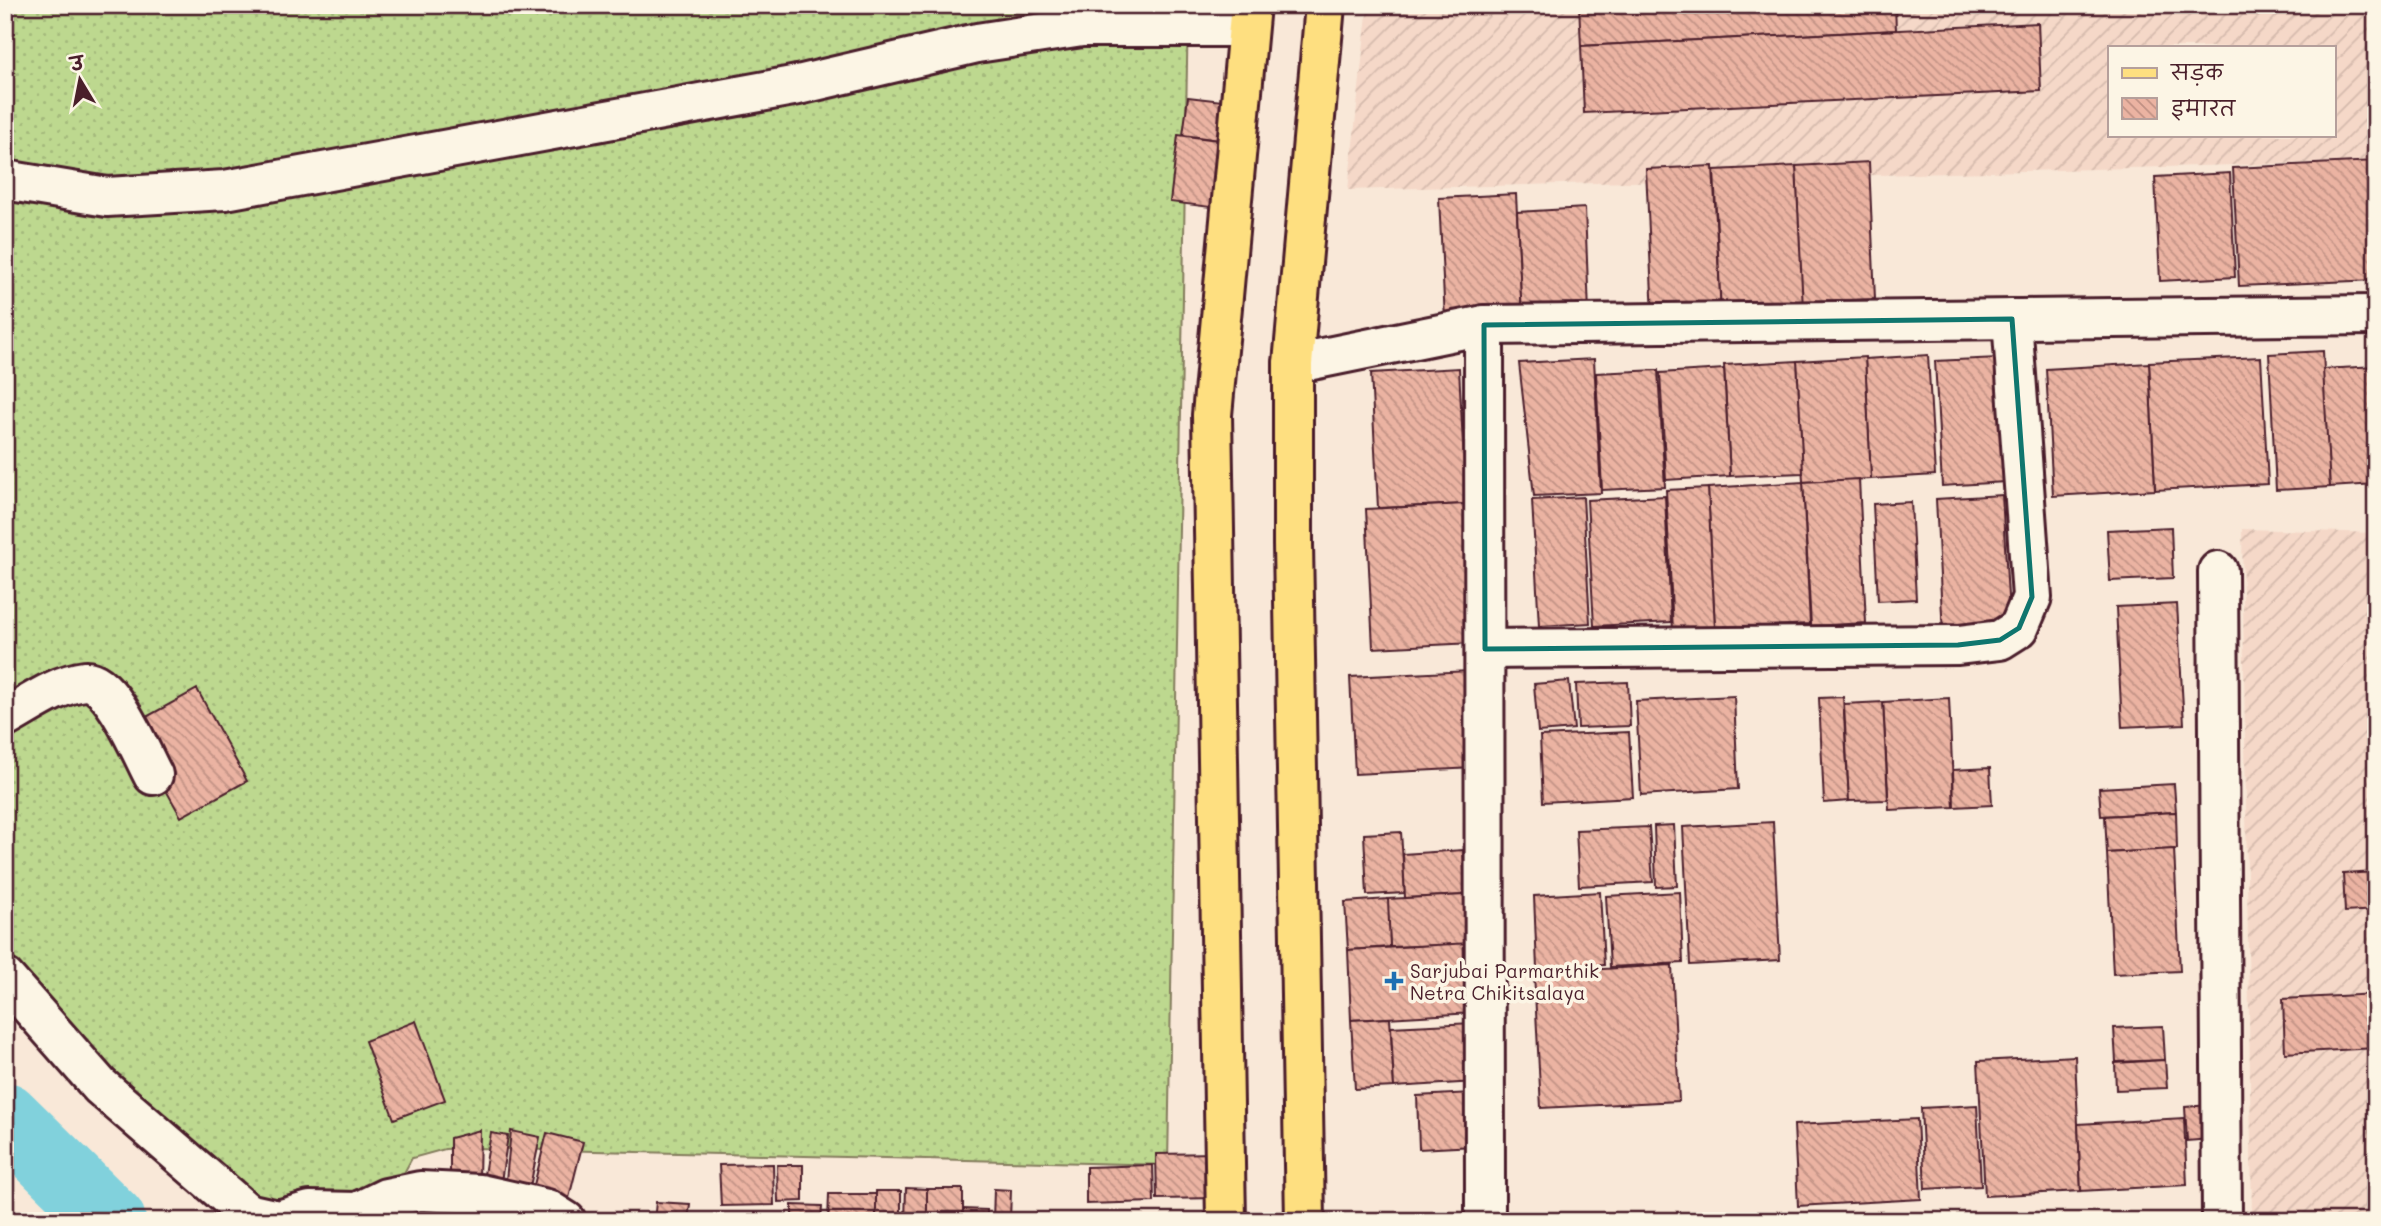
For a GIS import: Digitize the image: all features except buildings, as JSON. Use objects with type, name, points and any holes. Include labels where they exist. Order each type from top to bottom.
[{"type":"main road","points":[[1305,1221],[1293,365],[1325,5]]},
{"type":"main road","points":[[1226,1221],[1212,415],[1249,16]]},
{"type":"street","points":[[5,180],[107,197],[225,190],[798,85],[977,43],[1082,27],[1249,16]]},
{"type":"street","points":[[1293,365],[1484,325],[2376,315]]},
{"type":"street","points":[[1485,649],[1958,645],[2000,640],[2019,628],[2032,597],[2012,319]]},
{"type":"street","points":[[1484,325],[1485,1221]]},
{"type":"street","points":[[2218,571],[2222,1221]]},
{"type":"street","points":[[5,718],[65,686],[88,680],[99,684],[111,697],[153,775]]},
{"type":"street","points":[[5,978],[100,1086],[247,1213],[278,1220],[310,1211],[357,1212],[386,1198],[420,1191],[480,1195],[547,1209],[566,1221]]},
{"type":"highlighted area","points":[[2012,319],[2032,597],[2019,628],[2000,640],[1958,645],[1485,649],[1484,325]]},
{"type":"shaded area","points":[[1368,5],[2376,5],[2376,161],[1348,190]]},
{"type":"shaded area","points":[[2242,529],[2376,533],[2376,1221],[2252,1221]]},
{"type":"green space","points":[[5,5],[1188,5],[1168,1165],[445,1149],[412,1158],[396,1188],[258,1221],[5,981]]},
{"type":"waterway","points":[[5,1117],[111,1221]]},
{"type":"place","name":"Sarjubai Parmarthik Netra Chikitsalaya","points":[[1394,981]]}]
